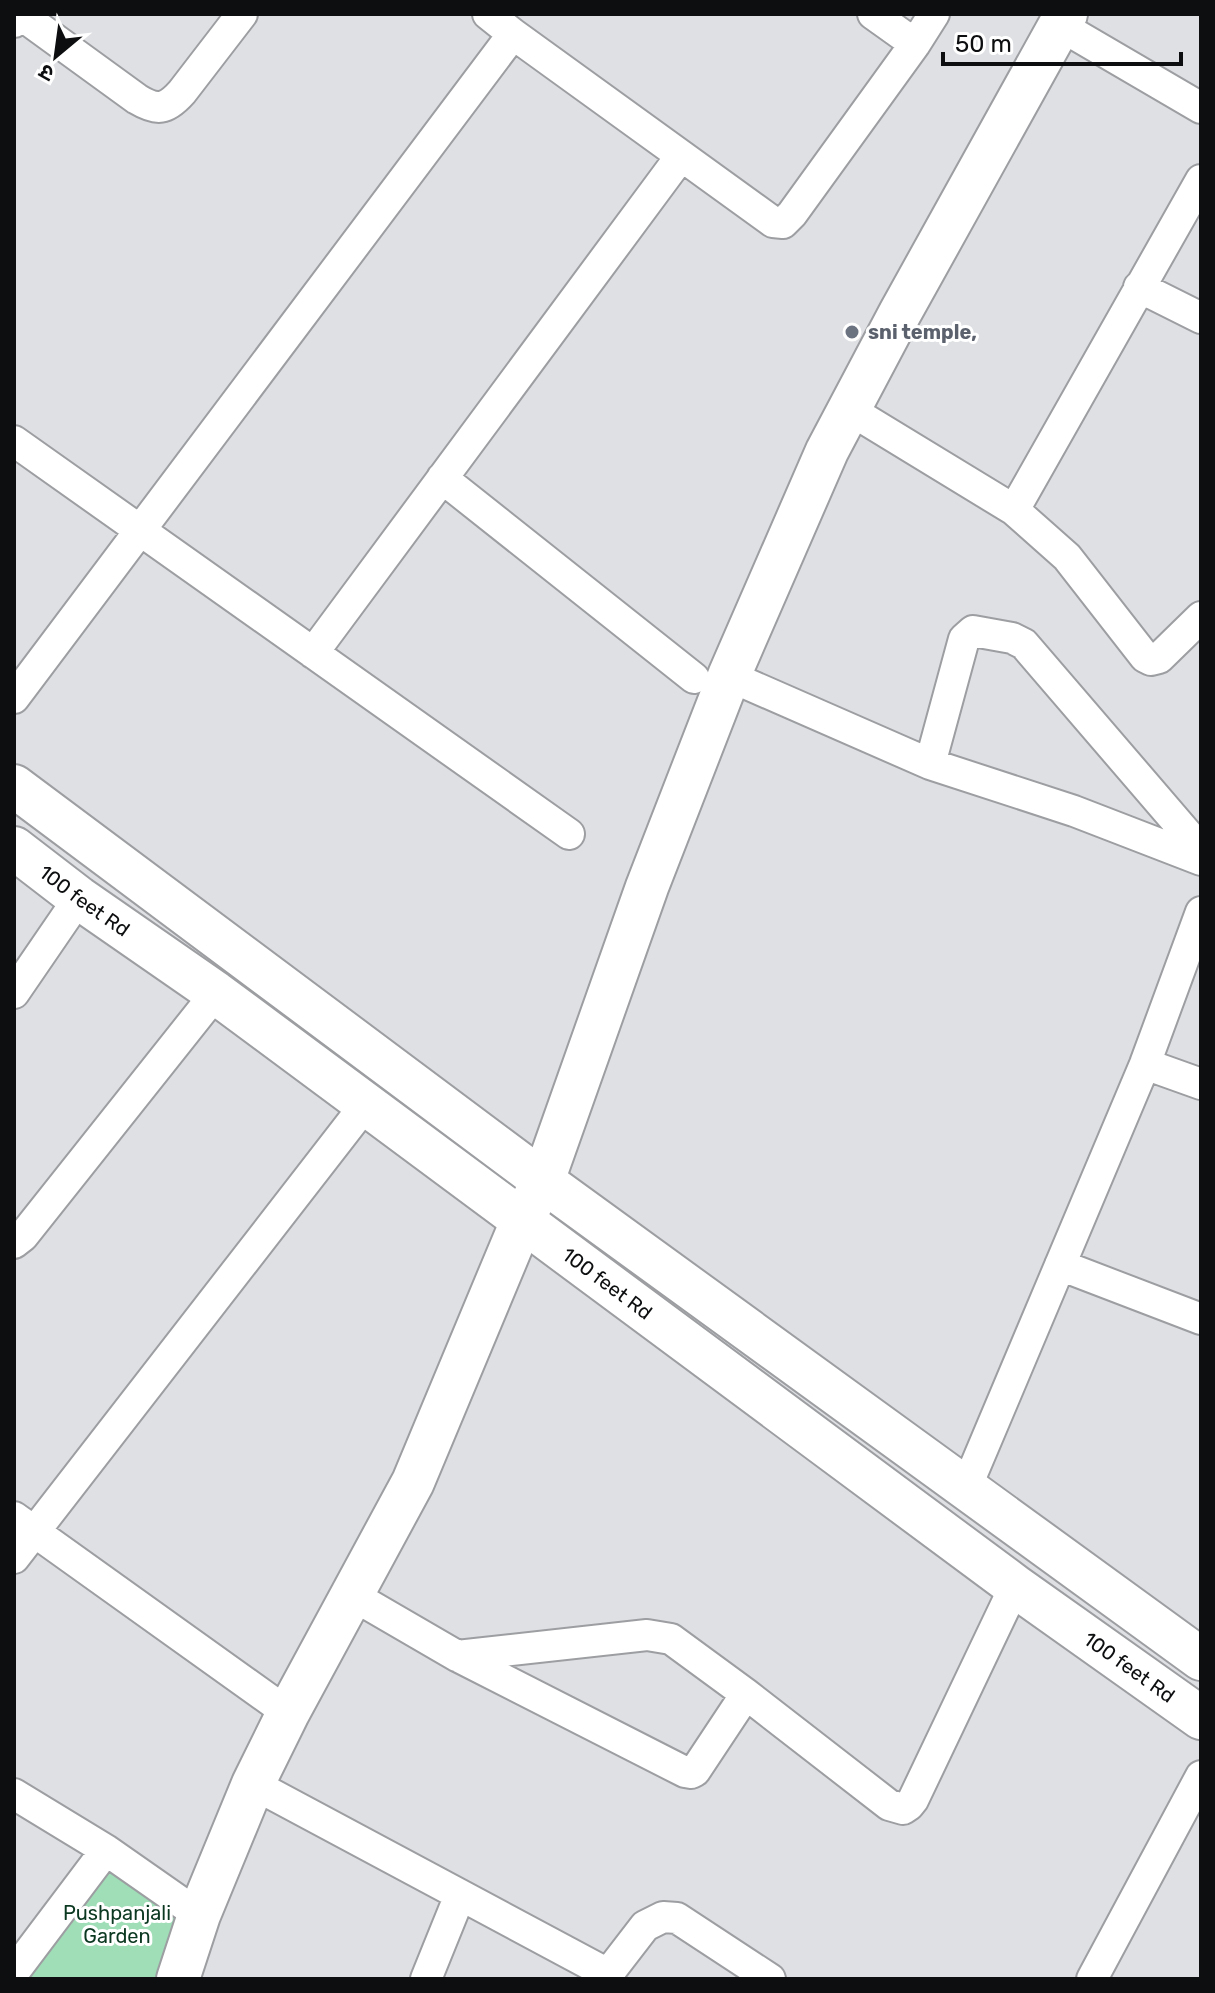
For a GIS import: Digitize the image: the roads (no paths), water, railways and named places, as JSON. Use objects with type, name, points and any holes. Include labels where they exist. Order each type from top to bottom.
[{"type":"main road","points":[[178,1979],[199,1915],[253,1784],[413,1482],[522,1221],[543,1181],[647,887],[712,677],[900,313],[1063,20]]},
{"type":"main road","points":[[14,786],[543,1181],[1201,1659]]},
{"type":"main road","name":"100 feet Rd","points":[[14,848],[79,898],[216,993],[1015,1586],[1201,1718]]},
{"type":"street","points":[[14,22],[20,14],[137,99],[162,108],[182,92],[242,14]]},
{"type":"street","points":[[488,14],[773,222],[783,223],[934,14]]},
{"type":"street","points":[[873,14],[915,44]]},
{"type":"street","points":[[1063,20],[1201,108]]},
{"type":"street","points":[[14,698],[513,34]]},
{"type":"street","points":[[313,653],[681,156]]},
{"type":"street","points":[[1014,510],[1201,180]]},
{"type":"street","points":[[1139,287],[1201,318]]},
{"type":"street","points":[[850,410],[1014,510],[1067,557],[1145,657],[1151,660],[1159,658],[1201,617]]},
{"type":"street","points":[[14,441],[569,834]]},
{"type":"street","points":[[442,478],[712,677],[930,764],[1074,811],[1201,860]]},
{"type":"street","points":[[930,764],[964,639],[973,631],[1012,638],[1024,644],[1201,850]]},
{"type":"street","points":[[14,993],[79,898]]},
{"type":"street","points":[[966,1488],[1145,1064],[1201,912]]},
{"type":"street","points":[[14,1243],[23,1236],[216,993]]},
{"type":"street","points":[[1145,1064],[1201,1084]]},
{"type":"street","points":[[14,1558],[24,1524],[366,1104]]},
{"type":"street","points":[[1060,1265],[1201,1319]]},
{"type":"street","points":[[24,1524],[288,1713]]},
{"type":"street","points":[[457,1656],[647,1635],[671,1639],[889,1805],[903,1809],[913,1800],[1015,1586]]},
{"type":"street","points":[[352,1595],[457,1656],[691,1773],[746,1694]]},
{"type":"street","points":[[1092,1979],[1201,1776]]},
{"type":"street","points":[[253,1784],[606,1976],[645,1926],[663,1917],[677,1918],[770,1979]]},
{"type":"street","points":[[14,1794],[106,1850],[199,1915]]},
{"type":"street","points":[[14,1972],[106,1850]]},
{"type":"street","points":[[426,1979],[460,1895]]},
{"type":"place","name":"sni temple,","points":[[852,332]]},
{"type":"park label","name":"Pushpanjali Garden","points":[[117,1924]]}]
